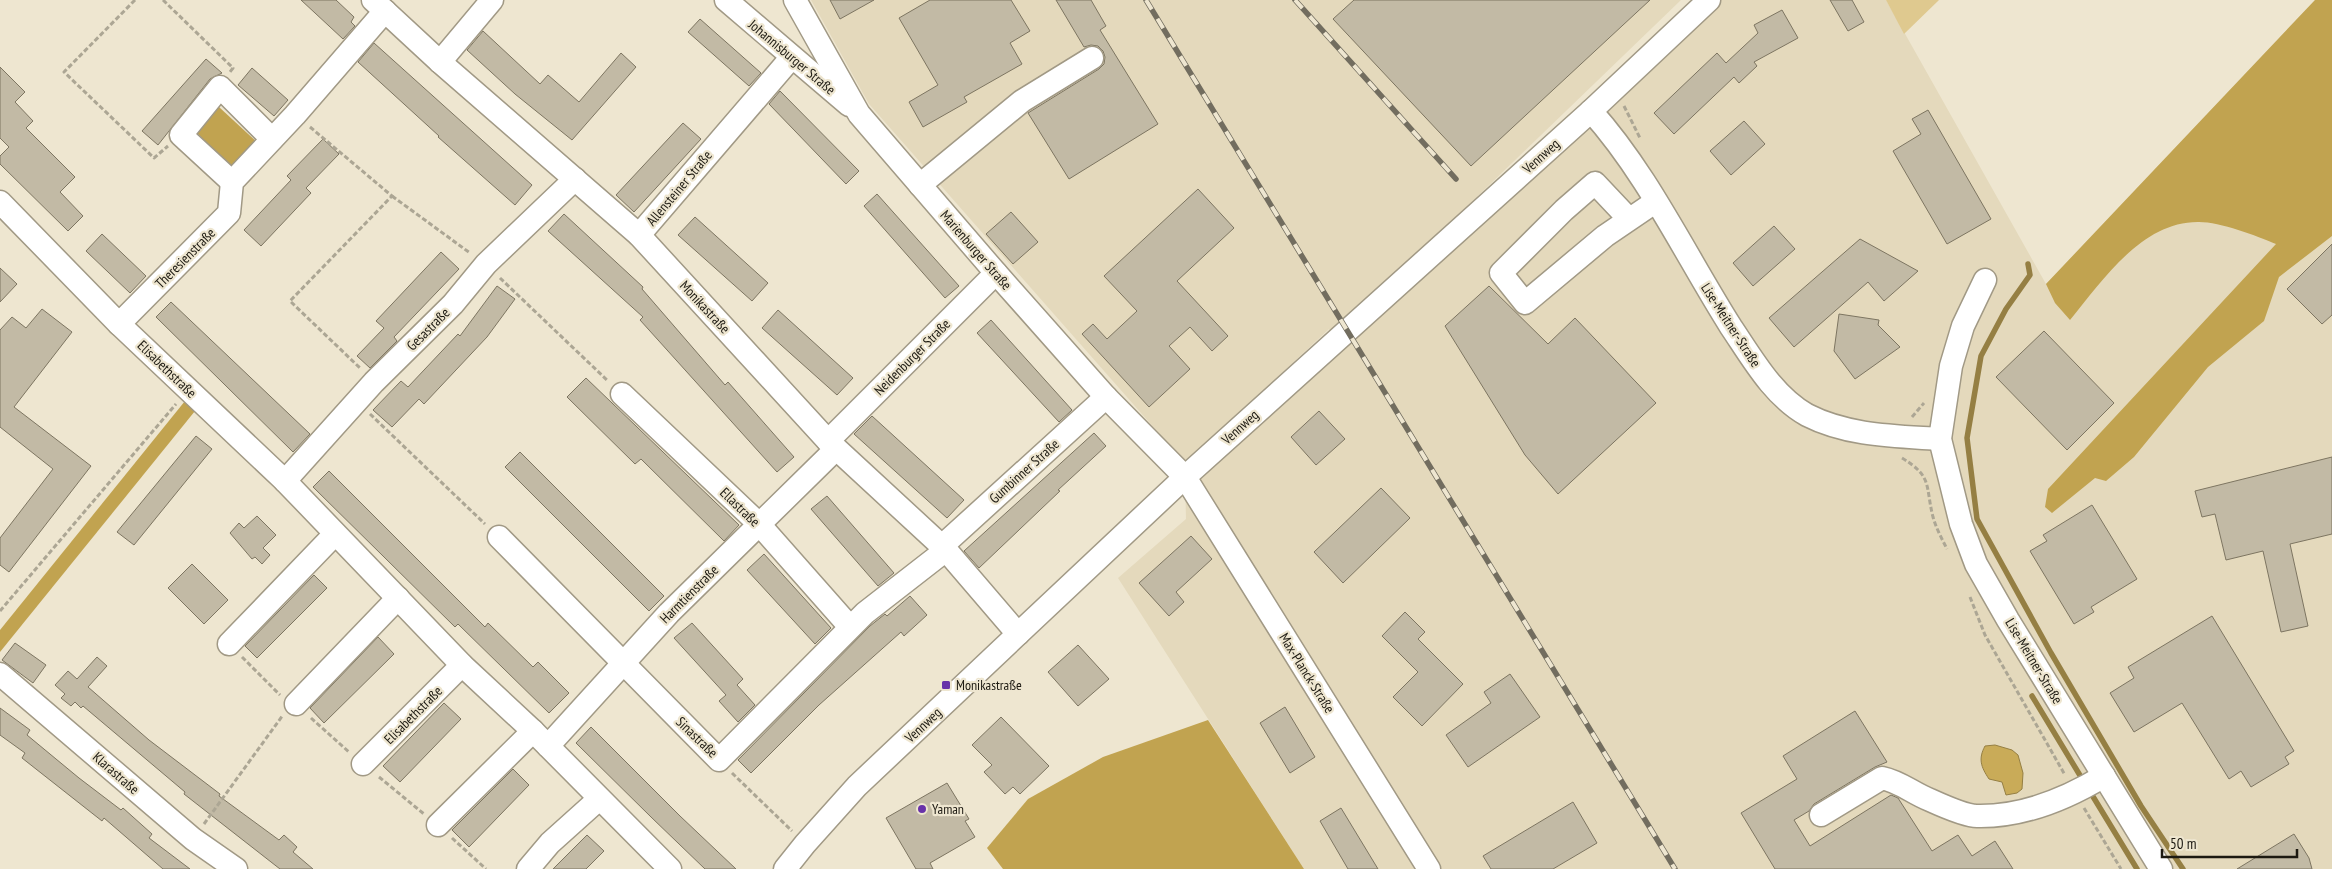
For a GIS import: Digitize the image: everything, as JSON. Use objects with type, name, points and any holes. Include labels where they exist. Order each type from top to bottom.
[{"type":"street","points":[[440,62],[492,0]]},
{"type":"street","name":"Johannisburger Straße","points":[[726,0],[859,114]]},
{"type":"street","name":"Marienburger Straße","points":[[795,0],[859,114],[1106,397],[1185,477]]},
{"type":"street","name":"Vennweg","points":[[785,869],[857,786],[1018,634],[1185,477],[1591,111],[1709,0]]},
{"type":"street","points":[[272,139],[220,87],[180,135],[232,182],[296,115],[379,5]]},
{"type":"street","name":"Monikastraße","points":[[379,5],[440,62],[639,235],[832,445],[944,548],[1018,634]]},
{"type":"street","points":[[920,185],[1022,101],[1092,58]]},
{"type":"street","name":"Allensteiner Straße","points":[[639,235],[719,140],[793,59]]},
{"type":"street","name":"Lise-Meitner-Straße","points":[[1591,111],[1611,134],[1756,365],[1784,398],[1805,414],[1826,424],[1886,436],[1940,439]]},
{"type":"street","name":"Gesastraße","points":[[285,481],[374,382],[453,304],[486,264],[575,180]]},
{"type":"street","name":"Theresienstraße","points":[[119,324],[229,213],[232,182]]},
{"type":"street","points":[[1629,219],[1595,183],[1564,210],[1501,273],[1525,303],[1605,236],[1655,202]]},
{"type":"street","name":"Elisabethstraße","points":[[0,202],[119,324],[285,481],[462,665],[541,738],[662,866]]},
{"type":"street","name":"Neidenburger Straße","points":[[832,445],[996,273]]},
{"type":"street","name":"Lise-Meitner-Straße","points":[[1984,280],[1963,326],[1951,366],[1940,439],[1960,524],[1976,564],[2008,620],[2161,869]]},
{"type":"street","name":"Ellastraße","points":[[622,394],[759,524],[850,627]]},
{"type":"street","name":"Gumbinner Straße","points":[[944,548],[1106,397]]},
{"type":"street","name":"Harmtienstraße","points":[[541,738],[622,664],[669,613],[759,524],[832,445]]},
{"type":"street","name":"Max-Planck-Straße","points":[[1185,477],[1429,869]]},
{"type":"street","points":[[229,644],[336,534]]},
{"type":"street","name":"Sinastraße","points":[[498,537],[719,760],[850,627],[944,548]]},
{"type":"street","points":[[293,705],[398,598]]},
{"type":"street","name":"Elisabethstraße","points":[[363,764],[462,665]]},
{"type":"street","name":"Klarastraße","points":[[0,674],[193,839],[236,869]]},
{"type":"street","points":[[438,825],[541,738]]},
{"type":"street","points":[[1821,815],[1882,778],[1897,782],[1929,800],[1976,816],[2012,812],[2051,803],[2076,794],[2104,776]]},
{"type":"street","points":[[528,869],[550,843],[600,799]]},
{"type":"path","points":[[135,0],[64,72],[154,158],[180,135]]},
{"type":"path","points":[[163,0],[233,68],[220,87]]},
{"type":"path","points":[[1615,87],[1640,139]]},
{"type":"path","points":[[296,115],[392,196],[486,264],[622,394]]},
{"type":"path","points":[[374,382],[290,301],[392,196]]},
{"type":"path","points":[[0,611],[188,390]]},
{"type":"path","points":[[1910,419],[1923,406],[1925,397]]},
{"type":"path","points":[[357,402],[456,494],[498,537]]},
{"type":"path","points":[[229,644],[293,705],[438,825],[486,869]]},
{"type":"path","points":[[193,839],[293,705]]},
{"type":"path","points":[[719,760],[805,844]]},
{"type":"shaded area","points":[[811,0],[1681,0],[1371,299],[1709,0],[1886,0],[2046,284],[2315,0],[2332,0],[2332,869],[1304,869],[1118,578],[1186,519],[1185,477],[1334,341],[1329,329],[1185,463],[869,104]]},
{"type":"shaded area","points":[[1886,0],[1939,0],[1904,34]]},
{"type":"shaded area","points":[[2315,0],[2332,0],[2332,236],[2279,277],[2264,321],[2208,367],[2134,457],[2106,481],[2095,478],[2052,513],[2045,507],[2048,489],[2276,244],[2228,227],[2199,222],[2178,224],[2159,231],[2125,256],[2070,320],[2055,303],[2046,284]]},
{"type":"shaded area","points":[[219,107],[259,144],[235,171],[196,132]]},
{"type":"shaded area","points":[[185,401],[195,411],[0,652],[0,630]]},
{"type":"shaded area","points":[[1208,720],[1304,869],[1003,869],[987,848],[1028,799],[1103,757]]},
{"type":"shaded area","points":[[1995,745],[2012,750],[2018,755],[2023,773],[2022,789],[2017,793],[2006,795],[2002,782],[1989,779],[1984,771],[1981,759],[1985,746]]},
{"type":"building","points":[[301,0],[336,0],[354,17],[351,22],[355,26],[343,39]]},
{"type":"building","points":[[830,0],[874,0],[840,19]]},
{"type":"building","points":[[930,0],[1011,0],[1030,31],[1010,43],[1022,64],[964,97],[967,102],[923,127],[909,102],[938,85],[899,18]]},
{"type":"building","points":[[1056,0],[1091,0],[1106,26],[1100,30],[1158,124],[1069,179],[1028,113],[1099,69],[1104,64],[1105,57],[1103,51],[1098,46],[1084,47]]},
{"type":"building","points":[[1354,0],[1650,0],[1471,166],[1333,19]]},
{"type":"building","points":[[1830,0],[1852,0],[1864,22],[1848,31]]},
{"type":"building","points":[[1782,10],[1798,38],[1754,62],[1757,66],[1739,83],[1734,77],[1674,134],[1654,113],[1717,53],[1726,63],[1758,33],[1754,25]]},
{"type":"building","points":[[700,19],[761,73],[749,86],[688,32]]},
{"type":"building","points":[[483,31],[540,84],[548,75],[579,102],[621,53],[636,67],[572,140],[515,94],[467,50]]},
{"type":"building","points":[[374,43],[532,185],[515,205],[438,137],[358,62]]},
{"type":"building","points":[[206,59],[222,73],[210,79],[158,145],[142,131]]},
{"type":"building","points":[[0,67],[25,92],[15,102],[33,121],[26,128],[75,177],[60,192],[83,216],[68,231],[0,164],[0,156],[9,147],[0,138]]},
{"type":"building","points":[[252,68],[288,100],[274,116],[238,85]]},
{"type":"building","points":[[780,91],[859,171],[846,184],[769,104]]},
{"type":"building","points":[[1928,110],[1991,219],[1947,244],[1893,151],[1921,134],[1912,119]]},
{"type":"building","points":[[1744,121],[1765,144],[1731,175],[1710,151]]},
{"type":"building","points":[[683,123],[701,139],[634,212],[616,195]]},
{"type":"building","points":[[323,139],[339,154],[306,188],[311,193],[261,246],[244,230],[291,180],[287,176]]},
{"type":"building","points":[[1198,189],[1234,228],[1177,281],[1228,336],[1212,351],[1190,327],[1169,346],[1190,369],[1149,407],[1082,334],[1093,324],[1107,339],[1137,311],[1104,276]]},
{"type":"building","points":[[877,194],[959,286],[945,298],[864,206]]},
{"type":"building","points":[[1011,212],[1038,242],[1013,264],[986,234]]},
{"type":"building","points":[[564,214],[643,287],[642,289],[725,385],[728,382],[794,457],[777,472],[640,320],[643,317],[548,231]]},
{"type":"building","points":[[695,217],[768,283],[752,301],[678,235]]},
{"type":"building","points":[[1774,226],[1795,249],[1753,286],[1733,263]]},
{"type":"building","points":[[102,234],[146,276],[130,293],[86,251]]},
{"type":"building","points":[[1860,239],[1918,271],[1884,301],[1868,282],[1794,347],[1769,318]]},
{"type":"building","points":[[2332,244],[2332,315],[2322,324],[2287,289]]},
{"type":"building","points":[[441,252],[459,269],[394,337],[397,341],[370,368],[357,356],[384,328],[376,321]]},
{"type":"building","points":[[0,268],[17,284],[0,302]]},
{"type":"building","points":[[497,286],[515,299],[487,337],[424,404],[419,399],[392,427],[373,410],[401,381],[408,387],[458,334],[460,336]]},
{"type":"building","points":[[1489,286],[1548,344],[1575,318],[1656,403],[1558,494],[1525,455],[1445,326]]},
{"type":"building","points":[[171,302],[310,434],[293,452],[156,317]]},
{"type":"building","points":[[42,309],[72,332],[14,407],[91,466],[9,572],[0,565],[0,538],[53,469],[0,427],[0,330],[12,317],[26,328]]},
{"type":"building","points":[[778,310],[853,378],[837,395],[762,328]]},
{"type":"building","points":[[1839,314],[1879,320],[1878,325],[1900,347],[1855,379],[1834,351]]},
{"type":"building","points":[[991,320],[1072,410],[1059,422],[977,333]]},
{"type":"building","points":[[2044,331],[2114,403],[2067,450],[1996,377]]},
{"type":"building","points":[[586,378],[739,525],[724,541],[641,459],[635,464],[567,397]]},
{"type":"building","points":[[1319,411],[1345,439],[1316,465],[1291,437]]},
{"type":"building","points":[[872,416],[964,500],[947,518],[854,434]]},
{"type":"building","points":[[1094,433],[1106,446],[1058,490],[1060,491],[979,568],[964,551]]},
{"type":"building","points":[[196,436],[212,449],[134,545],[117,532]]},
{"type":"building","points":[[520,452],[664,596],[649,611],[505,467]]},
{"type":"building","points":[[2332,457],[2332,534],[2290,544],[2308,626],[2281,632],[2263,551],[2226,560],[2215,514],[2202,517],[2195,491]]},
{"type":"building","points":[[329,471],[485,627],[488,623],[533,667],[538,662],[569,693],[549,713],[458,624],[455,627],[313,487]]},
{"type":"building","points":[[1381,488],[1410,518],[1343,583],[1314,552]]},
{"type":"building","points":[[827,496],[894,573],[878,586],[811,509]]},
{"type":"building","points":[[2092,505],[2137,579],[2091,607],[2094,612],[2074,624],[2030,551],[2047,541],[2043,535]]},
{"type":"building","points":[[257,516],[276,535],[263,548],[270,555],[262,564],[255,557],[252,559],[230,533],[239,523],[244,528]]},
{"type":"building","points":[[1191,536],[1212,559],[1176,592],[1184,602],[1169,616],[1139,583]]},
{"type":"building","points":[[764,554],[831,628],[815,644],[747,570]]},
{"type":"building","points":[[192,564],[228,600],[204,624],[168,588]]},
{"type":"building","points":[[314,575],[327,588],[257,658],[245,646]]},
{"type":"building","points":[[910,596],[927,615],[904,636],[901,632],[819,705],[751,773],[738,760],[870,626],[885,614],[887,616]]},
{"type":"building","points":[[1405,612],[1425,632],[1418,639],[1463,684],[1422,726],[1393,697],[1418,672],[1382,636]]},
{"type":"building","points":[[2212,616],[2294,751],[2285,757],[2289,764],[2251,787],[2241,771],[2229,779],[2182,703],[2134,732],[2110,693],[2134,678],[2128,667]]},
{"type":"building","points":[[692,623],[743,679],[737,685],[755,705],[738,722],[719,701],[726,695],[674,638]]},
{"type":"building","points":[[378,637],[394,654],[324,723],[310,708]]},
{"type":"building","points":[[15,643],[46,665],[33,683],[2,660]]},
{"type":"building","points":[[1078,645],[1109,679],[1078,706],[1048,672]]},
{"type":"building","points":[[97,657],[107,666],[88,687],[149,740],[220,794],[219,796],[279,840],[284,835],[297,847],[293,852],[313,869],[280,869],[184,794],[185,792],[83,706],[81,708],[75,702],[71,706],[61,698],[65,694],[55,685],[68,671],[77,679]]},
{"type":"building","points":[[1510,674],[1540,717],[1468,767],[1446,735],[1491,703],[1484,692]]},
{"type":"building","points":[[444,703],[461,719],[400,782],[383,766]]},
{"type":"building","points":[[1285,707],[1315,757],[1290,773],[1260,723]]},
{"type":"building","points":[[0,708],[30,730],[27,735],[79,778],[121,810],[123,808],[152,834],[149,838],[190,869],[163,869],[104,818],[102,821],[22,758],[25,753],[0,735]]},
{"type":"building","points":[[1855,711],[1887,762],[1875,767],[1814,804],[1809,811],[1794,820],[1810,846],[1891,795],[1898,798],[1932,851],[1958,835],[1972,856],[1995,841],[2013,869],[1775,869],[1741,813],[1797,779],[1783,756]]},
{"type":"building","points":[[1001,717],[1049,766],[1020,794],[1013,787],[1005,794],[984,772],[992,765],[972,745]]},
{"type":"building","points":[[591,727],[736,869],[705,869],[651,817],[576,743]]},
{"type":"building","points":[[513,769],[529,785],[469,847],[452,830]]},
{"type":"building","points":[[947,783],[969,819],[965,821],[975,837],[930,863],[933,869],[916,869],[886,818]]},
{"type":"building","points":[[1573,802],[1597,843],[1553,869],[1491,869],[1483,856]]},
{"type":"building","points":[[1341,808],[1378,869],[1348,869],[1320,821]]},
{"type":"building","points":[[2294,834],[2309,858],[2312,869],[2237,869]]},
{"type":"building","points":[[587,835],[604,851],[586,869],[553,869]]},
{"type":"waterway","points":[[2028,264],[2030,275],[2006,309],[1981,356],[1967,438],[1977,519],[2051,653],[2141,806],[2183,869]]},
{"type":"waterway","points":[[2032,696],[2084,782]]},
{"type":"waterway","points":[[2089,790],[2137,869]]},
{"type":"railway","points":[[1146,0],[1675,869]]},
{"type":"railway","points":[[1295,0],[1456,179]]},
{"type":"place","name":"Monikastraße","points":[[946,685]]},
{"type":"place","name":"Yaman","points":[[922,809]]}]
